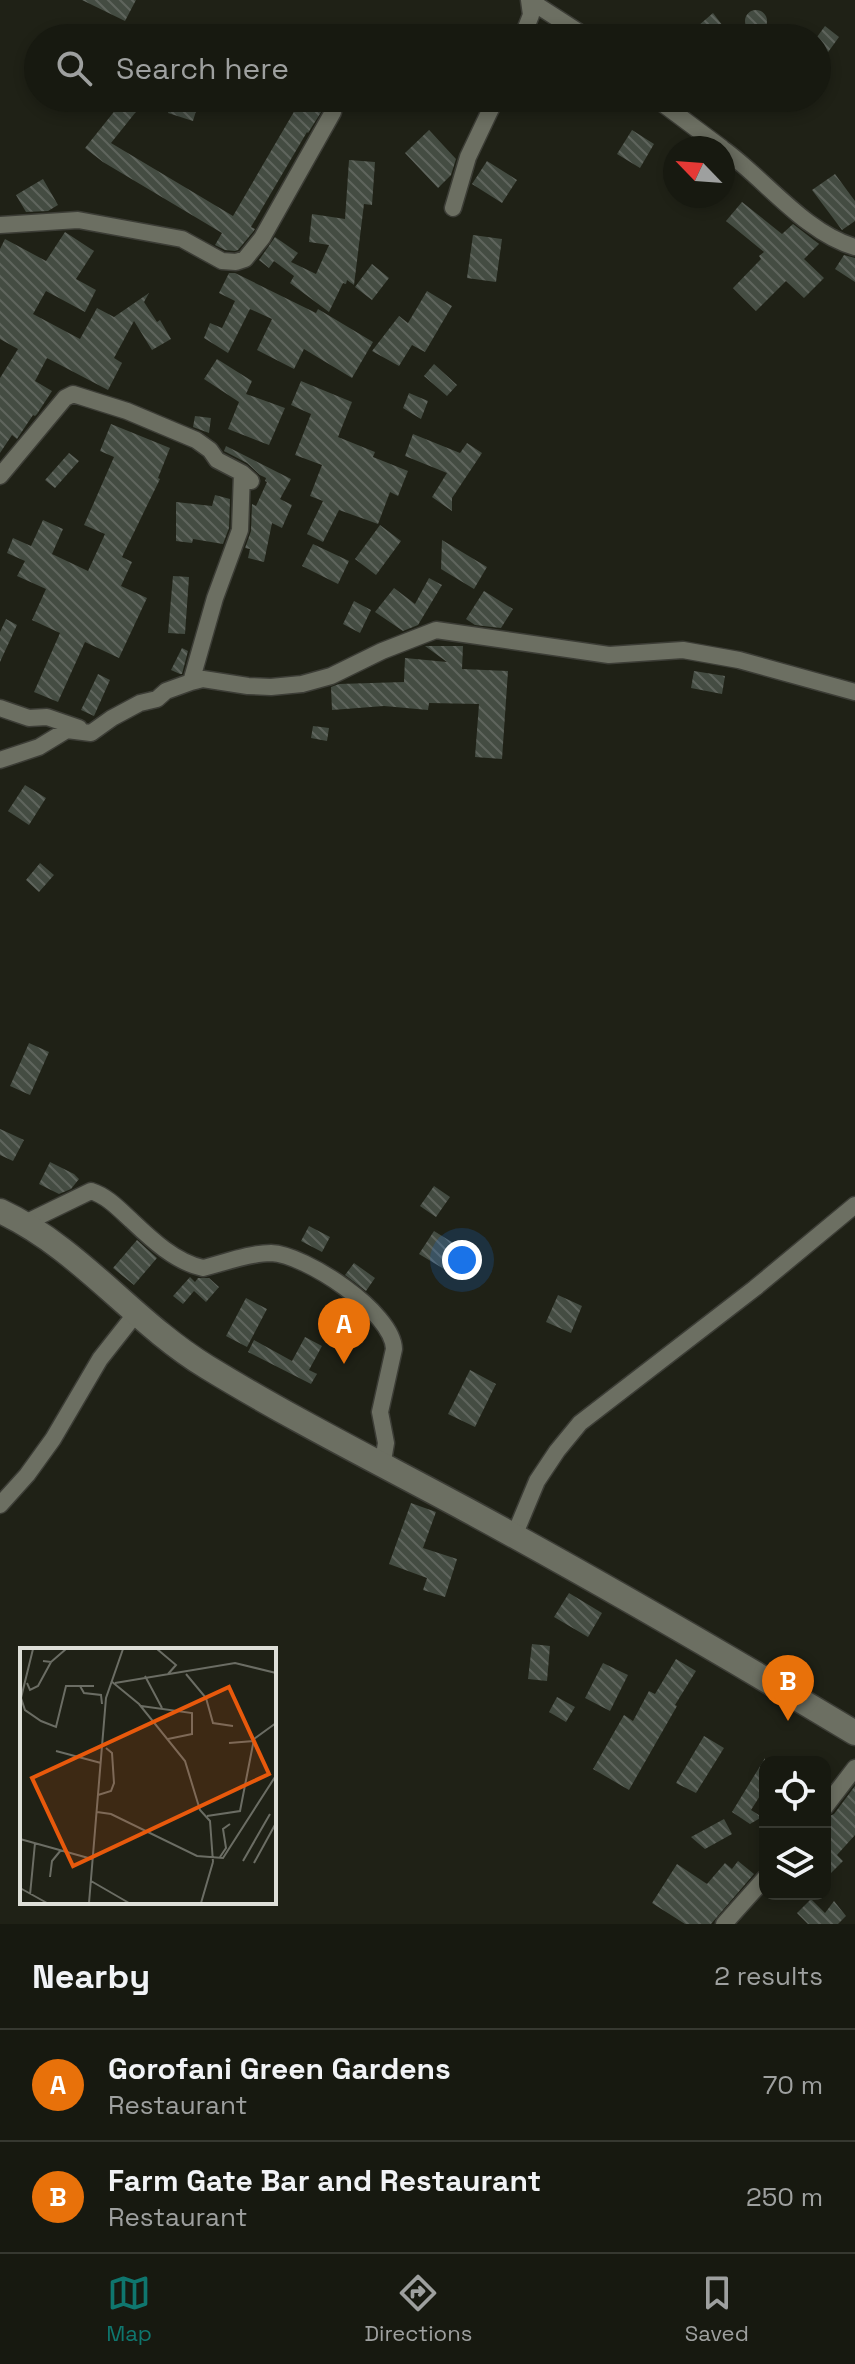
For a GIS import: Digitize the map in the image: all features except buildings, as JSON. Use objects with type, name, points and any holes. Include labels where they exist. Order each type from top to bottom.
[{"type":"street","points":[[527,24],[531,15],[529,0]]},
{"type":"street","points":[[529,0],[566,24]]},
{"type":"street","points":[[0,225],[78,220],[182,239],[222,261],[245,259],[262,238],[333,112]]},
{"type":"street","points":[[453,208],[468,157],[489,112]]},
{"type":"street","points":[[674,112],[707,136]]},
{"type":"street","points":[[735,159],[796,212],[842,243],[855,247]]},
{"type":"street","points":[[0,476],[65,398],[73,394],[127,411],[196,440],[210,450],[217,460],[247,477],[240,530],[215,598],[192,677]]},
{"type":"street","points":[[0,760],[39,747],[67,730],[91,733],[112,718],[140,703],[157,699],[192,677],[248,686],[302,684],[331,676],[382,651],[436,630],[609,655],[683,650],[739,660],[855,692]]},
{"type":"street","points":[[0,708],[29,718],[47,717],[91,733]]},
{"type":"street","points":[[25,1223],[91,1191],[114,1204],[144,1234],[195,1266],[203,1268],[267,1253],[281,1254],[346,1288],[362,1300],[394,1340],[380,1412],[386,1443],[382,1467]]},
{"type":"street","points":[[514,1536],[537,1481],[580,1423],[755,1288],[855,1205]]},
{"type":"street","points":[[0,1211],[25,1223],[60,1247],[204,1366],[382,1467],[514,1536],[855,1733]]},
{"type":"street","points":[[0,1505],[53,1439],[100,1359],[137,1312]]},
{"type":"street","points":[[831,1799],[855,1768]]},
{"type":"street","points":[[724,1924],[759,1885]]},
{"type":"place","name":"Gorofani Green Gardens","points":[[344,1364]]},
{"type":"place","name":"Farm Gate Bar and Restaurant","points":[[788,1721]]}]
